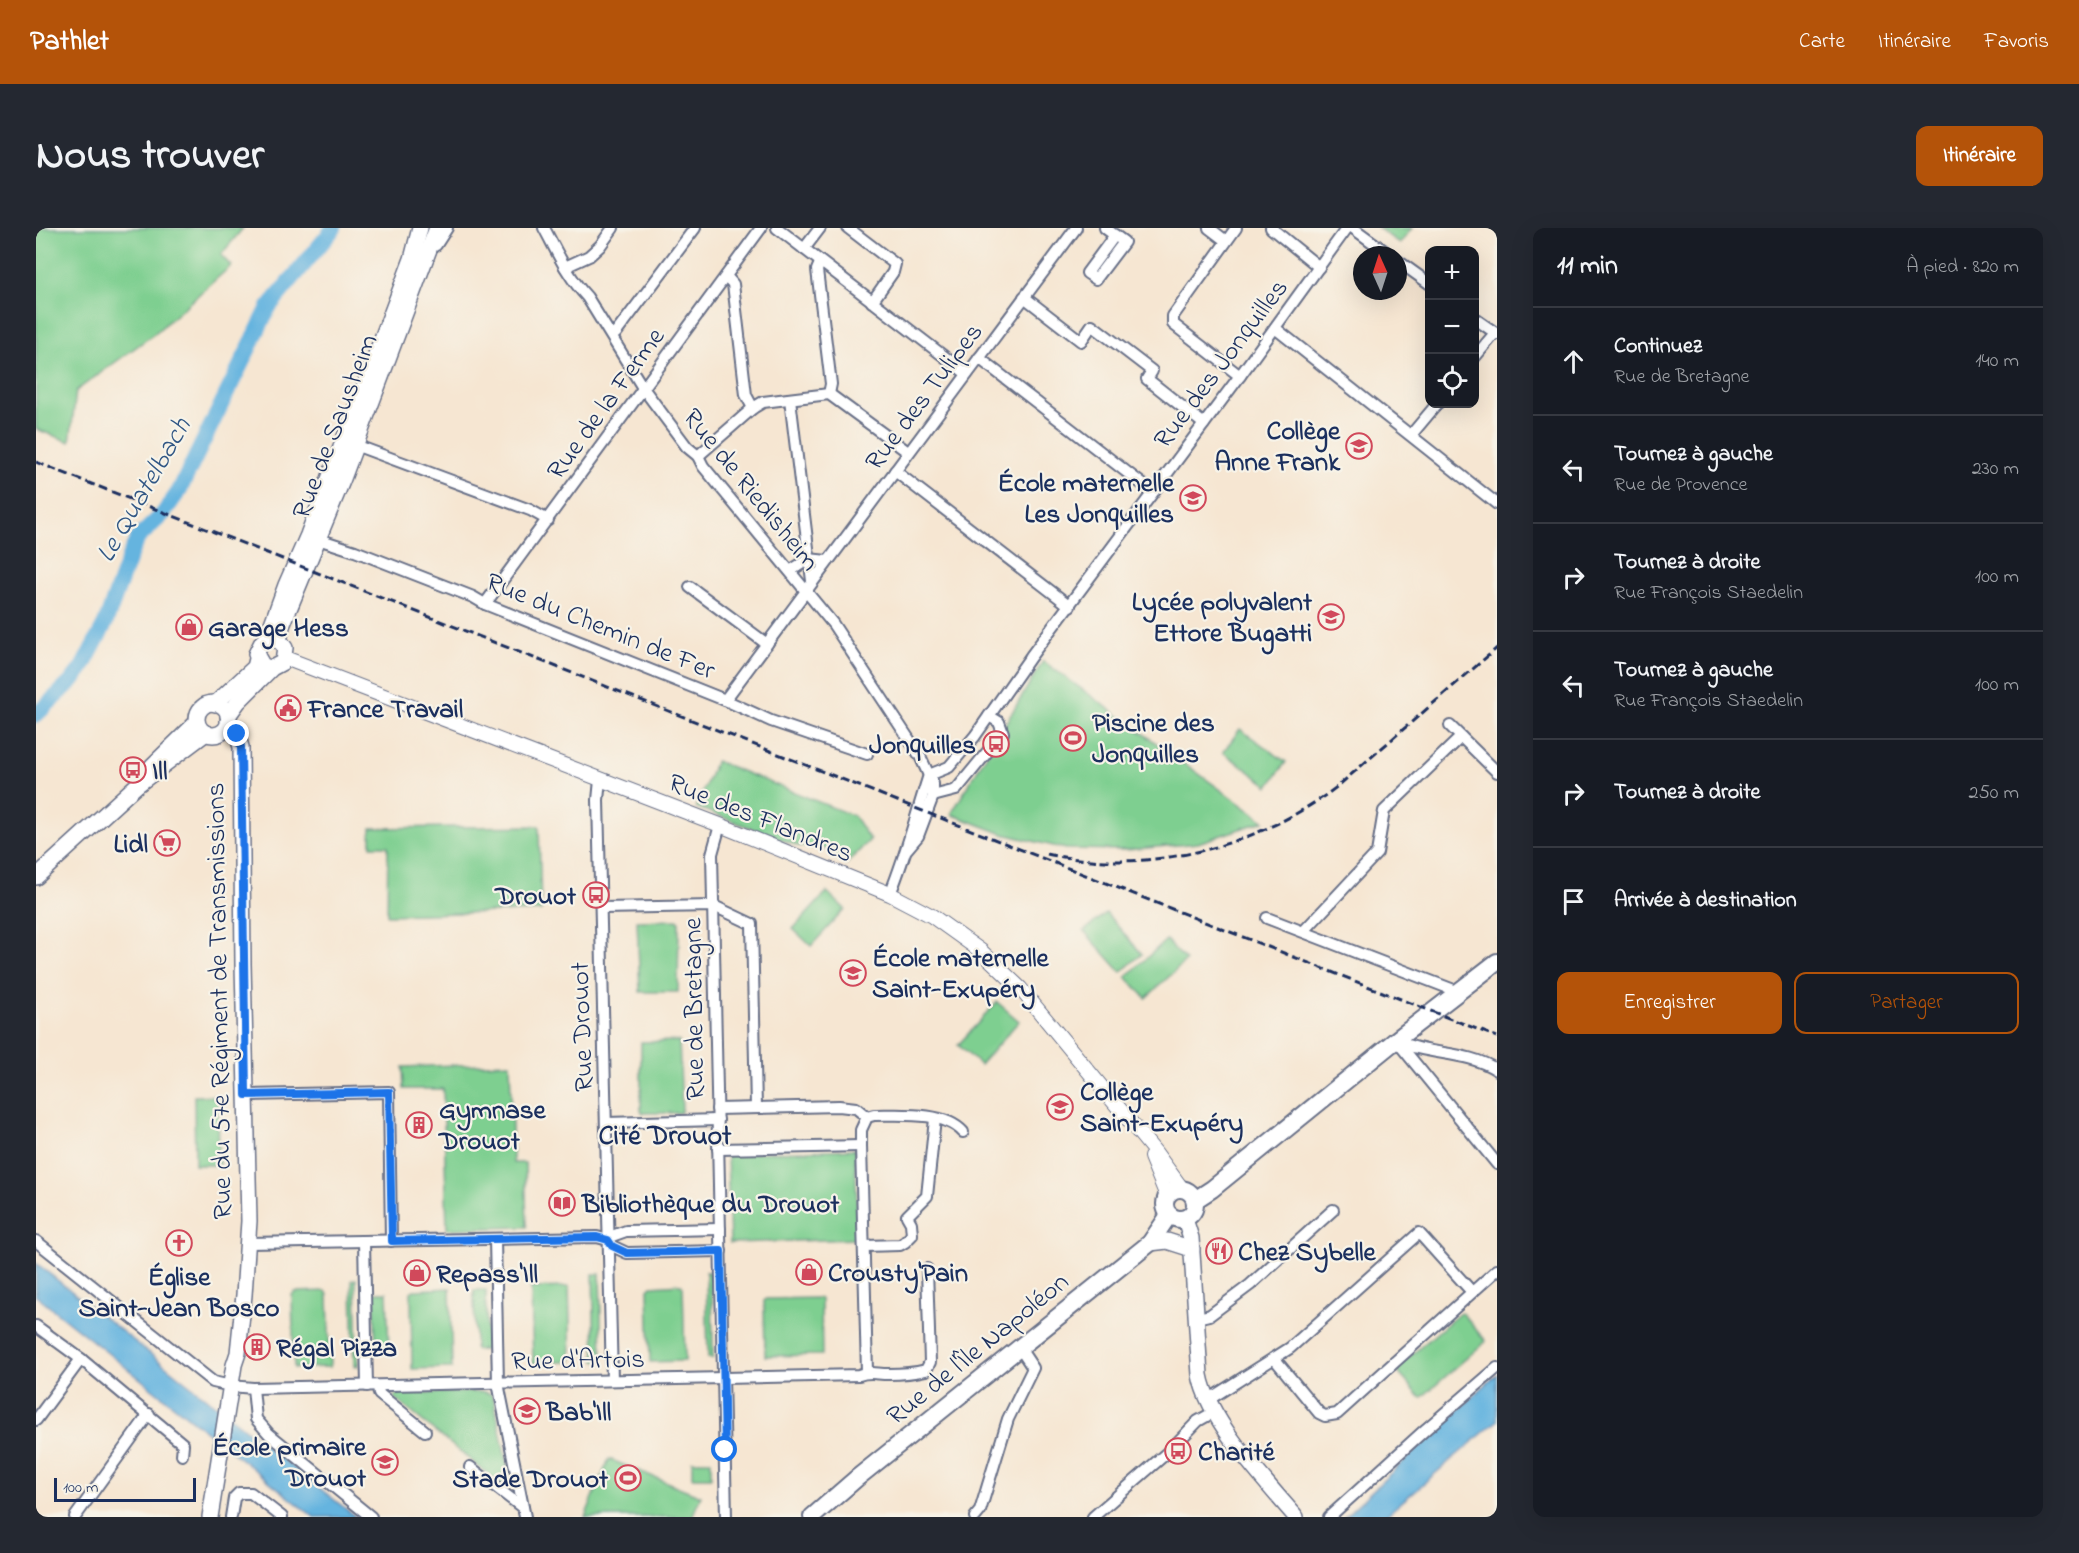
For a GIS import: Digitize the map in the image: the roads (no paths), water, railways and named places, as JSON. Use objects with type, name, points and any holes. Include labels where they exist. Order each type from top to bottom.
[{"type":"main road","name":"Rue de Sausheim","points":[[273,640],[282,626],[350,442],[412,259],[420,228]]},
{"type":"main road","name":"Rue de Sausheim","points":[[350,442],[378,381],[437,228]]},
{"type":"main road","points":[[36,877],[137,785],[158,759],[216,725],[272,668],[280,665],[285,658],[285,648],[273,640],[257,649],[255,667],[215,704]]},
{"type":"main road","points":[[257,658],[263,666],[272,668]]},
{"type":"main road","points":[[215,704],[224,708],[216,725],[199,712],[205,705],[215,704]]},
{"type":"main road","name":"Rue du 57e Régiment de Transmissions","points":[[216,725],[240,740],[248,1243]]},
{"type":"main road","points":[[1296,1517],[1224,1428],[1211,1406],[1200,1375],[1192,1249],[1177,1217],[1165,1208],[1181,1195],[1212,1189],[1497,962]]},
{"type":"main road","name":"Rue de l'Île Napoléon","points":[[812,1517],[857,1478],[1150,1243],[1177,1217],[1195,1209],[1181,1195]]},
{"type":"main road","points":[[1150,1243],[1167,1241],[1192,1249]]},
{"type":"main road","points":[[215,1517],[231,1409],[241,1387],[238,1353],[248,1243]]},
{"type":"main road","points":[[210,1517],[223,1459]]},
{"type":"street","points":[[426,261],[447,228]]},
{"type":"street","name":"Rue de Riedisheim","points":[[544,228],[565,267],[587,297],[643,388],[687,447],[698,456],[703,466],[790,571],[809,586],[920,756],[933,784],[933,796]]},
{"type":"street","points":[[565,267],[589,256],[600,246],[613,228]]},
{"type":"street","points":[[612,336],[695,228]]},
{"type":"street","name":"Rue de la Ferme","points":[[485,604],[760,228]]},
{"type":"street","points":[[777,228],[967,374]]},
{"type":"street","points":[[804,249],[820,228]]},
{"type":"street","points":[[848,228],[895,264],[893,272],[872,302]]},
{"type":"street","name":"Rue des Tulipes","points":[[725,700],[1076,228]]},
{"type":"street","points":[[1105,228],[1115,236]]},
{"type":"street","points":[[1209,228],[1226,241]]},
{"type":"street","points":[[1236,228],[1173,316],[1173,324],[1240,376]]},
{"type":"street","points":[[1271,228],[1319,267]]},
{"type":"street","name":"Rue des Jonquilles","points":[[929,775],[948,767],[955,761],[1347,228]]},
{"type":"street","points":[[1353,228],[1378,246]]},
{"type":"street","points":[[820,263],[818,270],[831,384],[829,394]]},
{"type":"street","points":[[1407,267],[1425,280]]},
{"type":"street","points":[[726,276],[733,284],[746,395],[753,408]]},
{"type":"street","points":[[1024,297],[1081,341],[1092,325],[1152,371],[1147,379],[1204,424]]},
{"type":"street","points":[[1478,354],[1496,334],[1479,322]]},
{"type":"street","points":[[1275,328],[1497,504]]},
{"type":"street","points":[[979,358],[1146,487]]},
{"type":"street","points":[[698,456],[763,402],[829,394],[908,452]]},
{"type":"street","points":[[790,399],[809,559],[809,586]]},
{"type":"street","points":[[1411,435],[1434,408]]},
{"type":"street","points":[[350,442],[530,510],[548,520]]},
{"type":"street","points":[[895,471],[1070,606]]},
{"type":"street","name":"Rue du Chemin de Fer","points":[[313,537],[355,551],[725,700],[771,721],[867,754]]},
{"type":"street","points":[[790,571],[809,559],[827,561]]},
{"type":"street","points":[[690,586],[767,644]]},
{"type":"street","name":"Rue des Flandres","points":[[285,658],[720,825],[890,894],[947,925],[1008,975],[1037,1008],[1141,1137],[1157,1168],[1181,1195]]},
{"type":"street","points":[[890,894],[908,849],[918,836],[933,796],[956,790],[1003,733],[999,722],[989,716]]},
{"type":"street","points":[[1450,726],[1497,772]]},
{"type":"street","points":[[1304,931],[1377,853],[1384,811],[1461,737]]},
{"type":"street","points":[[908,849],[909,836],[929,775]]},
{"type":"street","name":"Rue Drouot","points":[[600,780],[598,801],[612,1380]]},
{"type":"street","name":"Rue de Bretagne","points":[[720,825],[712,854],[726,1517]]},
{"type":"street","points":[[601,908],[714,906],[747,920],[752,926],[756,1108]]},
{"type":"street","points":[[1267,918],[1459,992]]},
{"type":"street","points":[[1402,1036],[1410,1047],[1460,1054],[1484,1062],[1497,1070]]},
{"type":"street","points":[[1402,1036],[1497,1164]]},
{"type":"street","points":[[246,1095],[389,1092],[392,1241]]},
{"type":"street","points":[[606,1123],[718,1114],[756,1108],[839,1106],[855,1108],[867,1117]]},
{"type":"street","points":[[867,1372],[861,1130],[867,1117],[874,1115],[920,1115],[951,1124],[963,1132]]},
{"type":"street","points":[[865,1246],[900,1245],[912,1235],[911,1223],[907,1216],[927,1196],[934,1119]]},
{"type":"street","points":[[718,1149],[861,1146]]},
{"type":"street","points":[[1197,1318],[1210,1316],[1250,1285],[1333,1210]]},
{"type":"street","points":[[608,1240],[626,1231],[720,1229]]},
{"type":"street","points":[[1093,1517],[1168,1451],[1211,1406],[1290,1348],[1419,1233],[1472,1292]]},
{"type":"street","points":[[248,1243],[597,1237],[608,1240],[612,1246],[627,1253],[721,1251]]},
{"type":"street","points":[[495,1239],[498,1383],[524,1513]]},
{"type":"street","points":[[36,1241],[213,1382],[241,1387],[256,1419],[269,1434],[370,1517]]},
{"type":"street","points":[[364,1241],[372,1386],[424,1431]]},
{"type":"street","name":"Rue d'Artois","points":[[241,1387],[859,1375],[867,1372],[887,1374],[926,1370],[930,1362],[927,1269]]},
{"type":"street","points":[[1274,1358],[1319,1413],[1325,1416],[1337,1414],[1497,1270]]},
{"type":"street","points":[[36,1326],[81,1359],[183,1443],[182,1455]]},
{"type":"street","points":[[975,1517],[980,1511],[1008,1419],[1032,1368],[1019,1347]]},
{"type":"street","points":[[36,1420],[81,1359]]},
{"type":"street","points":[[1329,1517],[1426,1428],[1497,1368]]},
{"type":"street","points":[[75,1517],[149,1414]]},
{"type":"street","points":[[470,1467],[524,1513]]},
{"type":"street","points":[[231,1517],[234,1498],[239,1493],[251,1493],[282,1517]]},
{"type":"water","points":[[36,1263],[356,1517],[314,1517],[36,1296]]},
{"type":"water","points":[[1497,1374],[1497,1421],[1384,1517],[1344,1517]]},
{"type":"waterway","name":"Le Quatelbach","points":[[36,715],[71,682],[82,668],[105,624],[138,538],[163,514],[179,491],[269,307],[334,228]]},
{"type":"railway","points":[[36,462],[1497,1037]]},
{"type":"railway","points":[[1047,854],[1085,860],[1124,861],[1162,858],[1200,851],[1273,826],[1306,808],[1338,786],[1497,648]]},
{"type":"place","name":"Collège Anne Frank","points":[[1359,446]]},
{"type":"place","name":"École maternelle Les Jonquilles","points":[[1193,498]]},
{"type":"place","name":"Lycée polyvalent Ettore Bugatti","points":[[1331,617]]},
{"type":"place","name":"Garage Hess","points":[[189,627]]},
{"type":"place","name":"France Travail","points":[[288,708]]},
{"type":"place","name":"Piscine des Jonquilles","points":[[1073,738]]},
{"type":"place","name":"Jonquilles","points":[[996,744]]},
{"type":"place","name":"Ill","points":[[133,770]]},
{"type":"place","name":"Lidl","points":[[167,843]]},
{"type":"place","name":"Drouot","points":[[596,895]]},
{"type":"place","name":"École maternelle Saint-Exupéry","points":[[853,973]]},
{"type":"place","name":"Collège Saint-Exupéry","points":[[1060,1107]]},
{"type":"place","name":"Gymnase Drouot","points":[[419,1125]]},
{"type":"place","name":"Bibliothèque du Drouot","points":[[562,1203]]},
{"type":"place","name":"Église Saint-Jean Bosco","points":[[179,1243]]},
{"type":"place","name":"Chez Sybelle","points":[[1219,1251]]},
{"type":"place","name":"Crousty'Pain","points":[[809,1272]]},
{"type":"place","name":"Repass'Ill","points":[[417,1273]]},
{"type":"place","name":"Régal Pizza","points":[[257,1347]]},
{"type":"place","name":"Bab'Ill","points":[[527,1411]]},
{"type":"place","name":"Charité","points":[[1178,1451]]},
{"type":"place","name":"École primaire Drouot","points":[[385,1462]]},
{"type":"place","name":"Stade Drouot","points":[[628,1478]]},
{"type":"district","name":"Cité Drouot","points":[[665,1134]]}]
